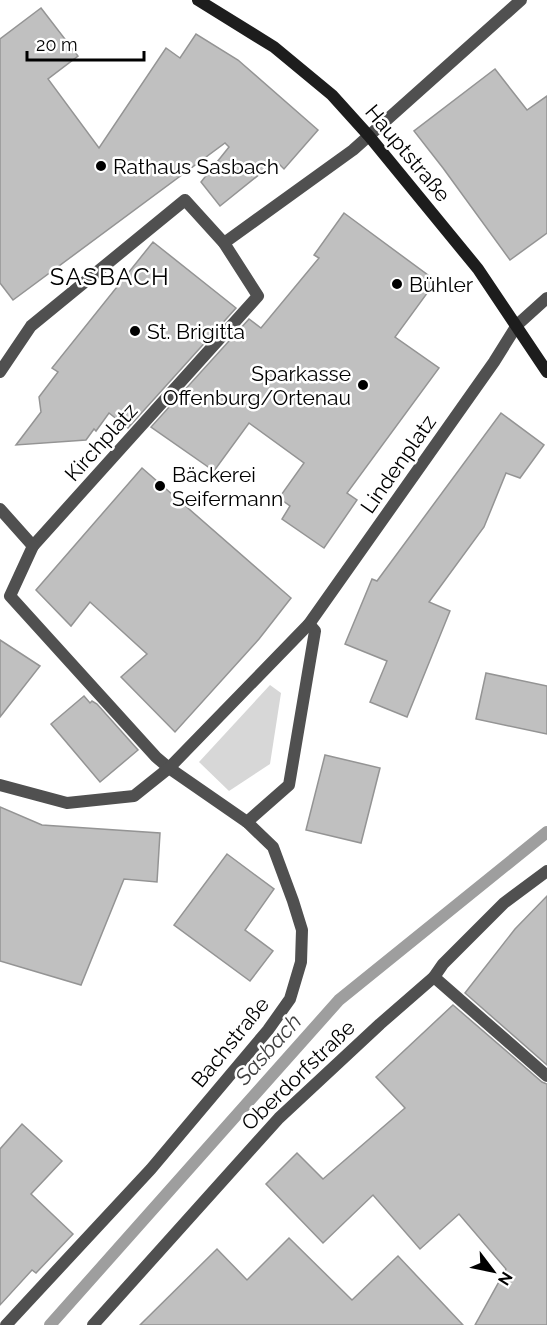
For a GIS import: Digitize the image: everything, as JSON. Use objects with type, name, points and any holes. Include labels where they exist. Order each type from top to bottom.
[{"type":"street","name":"Hauptstraße","points":[[198,0],[274,47],[332,95],[369,136],[478,269],[547,372]]},
{"type":"street","points":[[224,243],[353,150],[521,0]]},
{"type":"street","name":"Kirchplatz","points":[[0,372],[30,326],[185,200],[224,243],[258,296],[33,546],[10,596],[156,757],[169,768]]},
{"type":"street","name":"Lindenplatz","points":[[0,784],[67,802],[134,796],[169,768],[309,624],[517,326],[547,298]]},
{"type":"street","points":[[0,509],[33,546]]},
{"type":"street","points":[[247,822],[289,785],[315,631],[309,624]]},
{"type":"street","name":"Bachstraße","points":[[6,1325],[151,1169],[268,1030],[290,999],[301,962],[302,930],[273,847],[247,822],[169,768]]},
{"type":"street","name":"Oberdorfstraße","points":[[93,1325],[279,1118],[434,977],[443,964],[504,903],[547,871]]},
{"type":"street","points":[[434,977],[547,1076]]},
{"type":"shaded area","points":[[270,685],[281,693],[270,764],[229,791],[199,762]]},
{"type":"building","points":[[41,8],[78,56],[48,79],[99,148],[166,48],[180,58],[196,34],[238,60],[318,130],[284,169],[276,161],[220,206],[201,182],[229,147],[225,143],[13,300],[0,283],[0,39]]},
{"type":"building","points":[[495,69],[527,110],[547,96],[547,233],[510,260],[414,131]]},
{"type":"building","points":[[344,213],[436,281],[395,337],[439,368],[347,493],[357,500],[324,548],[282,519],[290,506],[279,498],[304,463],[249,423],[214,471],[151,427],[249,319],[261,328],[319,258],[314,255]]},
{"type":"building","name":"St. Brigitta","points":[[153,242],[236,308],[128,428],[109,413],[86,440],[16,445],[41,412],[39,397],[58,372],[52,368]]},
{"type":"building","points":[[501,413],[544,445],[520,478],[506,473],[484,527],[429,602],[450,611],[407,717],[370,702],[387,661],[345,644],[372,579],[377,581]]},
{"type":"building","points":[[142,468],[291,598],[259,639],[175,732],[121,677],[147,654],[90,602],[71,626],[36,590]]},
{"type":"building","points":[[0,640],[40,666],[0,717]]},
{"type":"building","points":[[486,673],[547,686],[547,734],[476,719]]},
{"type":"building","points":[[84,696],[90,703],[92,701],[97,704],[138,750],[100,782],[51,724]]},
{"type":"building","points":[[325,755],[380,768],[361,843],[306,830]]},
{"type":"building","points":[[0,807],[42,825],[160,833],[157,882],[124,879],[81,985],[0,961]]},
{"type":"building","points":[[227,854],[274,889],[245,930],[273,951],[250,981],[174,925]]},
{"type":"building","points":[[547,896],[547,1065],[465,993],[515,929]]},
{"type":"building","points":[[453,1005],[547,1084],[547,1325],[475,1325],[506,1269],[459,1214],[420,1249],[373,1195],[323,1243],[266,1184],[297,1153],[323,1179],[405,1108],[376,1077]]},
{"type":"building","points":[[22,1124],[62,1161],[31,1194],[73,1234],[36,1273],[32,1270],[0,1305],[0,1149]]},
{"type":"building","points":[[289,1238],[352,1300],[398,1256],[463,1325],[140,1325],[217,1249],[247,1280]]},
{"type":"waterway","name":"Sasbach","points":[[50,1325],[339,1000],[547,832]]},
{"type":"place","name":"Rathaus Sasbach","points":[[101,166]]},
{"type":"place","name":"Bühler","points":[[397,284]]},
{"type":"place","name":"St. Brigitta","points":[[135,331]]},
{"type":"place","name":"Sparkasse Offenburg/Ortenau","points":[[363,385]]},
{"type":"place","name":"Bäckerei Seifermann","points":[[160,486]]},
{"type":"district","name":"SASBACH","points":[[110,276]]}]
